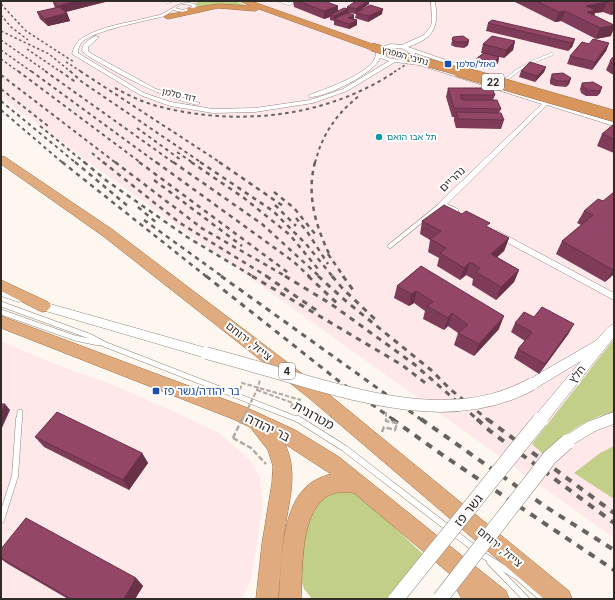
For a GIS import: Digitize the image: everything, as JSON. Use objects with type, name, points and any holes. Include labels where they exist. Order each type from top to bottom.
[{"type":"highway","points":[[188,8],[196,1]]},
{"type":"highway","name":"נתיבי המפרץ","points":[[244,1],[375,48],[614,112]]},
{"type":"highway","points":[[188,8],[252,4],[297,20]]},
{"type":"highway","points":[[168,17],[252,4]]},
{"type":"highway","name":"נתיבי המפרץ","points":[[252,4],[375,48],[614,116]]},
{"type":"highway","name":"צייזל, ירוחם","points":[[1,158],[108,233],[316,392],[561,599]]},
{"type":"highway","points":[[1,285],[43,306]]},
{"type":"highway","name":"בר יהודה","points":[[1,322],[268,425],[325,458],[498,599]]},
{"type":"highway","points":[[238,413],[261,428],[277,448],[281,458],[282,487],[267,599]]},
{"type":"highway","points":[[290,599],[291,576],[297,532],[306,502],[313,493],[322,487],[344,482],[356,484]]},
{"type":"highway","points":[[450,561],[464,579],[475,599]]},
{"type":"highway","points":[[261,599],[269,576]]},
{"type":"highway","points":[[291,576],[294,586],[301,599]]},
{"type":"street","points":[[402,47],[415,43],[430,32],[435,24],[436,15],[433,1]]},
{"type":"street","points":[[170,4],[188,8]]},
{"type":"street","points":[[170,4],[176,11],[188,8]]},
{"type":"street","name":"דוד סלמן","points":[[170,4],[163,15],[91,34],[77,44],[75,54],[142,94],[170,104],[213,111],[272,109],[311,102],[346,90],[393,60]]},
{"type":"street","name":"דוד סלמן","points":[[188,8],[168,17],[98,36],[87,44],[85,47],[85,52],[151,90],[177,99],[215,105],[270,103],[293,100],[318,94],[361,73],[378,60],[375,48]]},
{"type":"street","points":[[375,48],[378,51],[382,48],[391,46],[402,47],[504,81],[614,112]]},
{"type":"street","points":[[375,48],[383,58],[444,67],[491,81],[504,81]]},
{"type":"street","points":[[401,61],[412,57],[413,54],[411,50]]},
{"type":"street","points":[[420,64],[614,124]]},
{"type":"street","name":"נהריים","points":[[463,216],[442,204],[546,103]]},
{"type":"street","points":[[491,231],[613,297]]},
{"type":"street","points":[[1,292],[43,306],[262,369],[385,402],[413,406],[460,405],[490,401],[514,393],[532,384],[602,343]]},
{"type":"street","name":"חלץ","points":[[540,420],[614,329]]},
{"type":"street","points":[[440,599],[550,457],[568,442],[592,426],[614,418]]},
{"type":"street","name":"גשר פז","points":[[396,599],[540,420]]},
{"type":"lane","points":[[280,1],[290,4],[294,1]]},
{"type":"lane","points":[[504,81],[527,63],[539,57],[552,54]]},
{"type":"lane","points":[[390,246],[442,204]]},
{"type":"lane","name":"מטרונית","points":[[1,304],[89,336],[104,344],[294,417],[320,431],[350,451],[484,556],[553,599]]},
{"type":"lane","name":"מטרונית","points":[[1,312],[75,338],[104,344]]},
{"type":"lane","points":[[1,520],[15,476],[20,412]]},
{"type":"lane","name":"מטרונית","points":[[484,556],[526,599]]},
{"type":"lane","name":"מטרונית","points":[[514,574],[543,599]]},
{"type":"path","points":[[262,369],[257,390],[233,438],[247,445],[258,454],[268,470]]},
{"type":"path","points":[[240,390],[247,392]]},
{"type":"path","points":[[257,390],[293,404],[291,407],[284,405]]},
{"type":"path","points":[[254,395],[262,397]]},
{"type":"path","points":[[382,432],[384,427],[395,430],[397,423],[386,421],[385,402]]},
{"type":"shaded area","points":[[1,1],[614,1],[614,538],[84,159],[1,97]]},
{"type":"shaded area","points":[[1,341],[52,363],[116,386],[219,433],[251,461],[260,478],[262,513],[251,579],[242,599],[1,599]]},
{"type":"green space","points":[[200,1],[235,1],[245,5],[199,7],[195,3]]},
{"type":"green space","points":[[614,339],[614,412],[604,414],[585,422],[559,440],[543,454],[532,444]]},
{"type":"green space","points":[[614,446],[614,499],[574,473],[600,453]]},
{"type":"green space","points":[[352,488],[424,555],[387,599],[312,599],[304,589],[301,579],[305,524],[326,492]]},
{"type":"building","points":[[77,1],[58,6],[53,2]]},
{"type":"building","points":[[297,1],[324,1],[338,6],[324,11]]},
{"type":"building","points":[[356,1],[367,1],[356,9],[347,7]]},
{"type":"building","points":[[536,1],[614,1],[614,5],[607,2],[586,6],[596,10],[587,12],[614,25],[600,28],[565,11],[559,12]]},
{"type":"building","points":[[370,5],[383,9],[369,16],[356,13]]},
{"type":"building","points":[[59,7],[67,13],[45,19],[37,12]]},
{"type":"building","points":[[344,8],[348,9],[334,16],[330,15]]},
{"type":"building","points":[[347,13],[354,15],[348,18],[357,20],[349,24],[334,19]]},
{"type":"building","points":[[492,20],[575,39],[571,43],[488,23]]},
{"type":"building","points":[[463,36],[469,40],[466,42],[456,42],[452,40],[453,37]]},
{"type":"building","points":[[492,36],[515,41],[506,50],[483,44]]},
{"type":"building","points":[[593,39],[609,43],[595,62],[570,56],[582,42],[589,44]]},
{"type":"building","points":[[484,53],[499,57],[492,64],[476,59]]},
{"type":"building","points":[[614,57],[614,65],[610,61]]},
{"type":"building","points":[[530,62],[546,67],[537,76],[521,71]]},
{"type":"building","points":[[563,73],[571,78],[568,81],[557,81],[552,78],[552,74]]},
{"type":"building","points":[[593,82],[602,87],[599,91],[588,90],[583,87],[582,83]]},
{"type":"building","points":[[448,88],[492,88],[495,95],[460,95],[462,100],[497,100],[501,109],[454,108]]},
{"type":"building","points":[[456,112],[501,113],[504,120],[458,119]]},
{"type":"building","points":[[614,124],[614,139],[602,134]]},
{"type":"building","points":[[614,192],[613,270],[562,241],[593,215],[584,211],[598,199],[603,201]]},
{"type":"building","points":[[444,205],[462,214],[466,211],[490,223],[486,226],[509,238],[491,254],[519,270],[501,287],[476,272],[480,268],[470,262],[464,268],[440,253],[446,248],[430,239],[441,231],[422,221]]},
{"type":"building","points":[[421,266],[504,316],[479,344],[458,333],[468,325],[452,313],[448,318],[427,306],[433,302],[417,291],[411,294],[397,286]]},
{"type":"building","points":[[542,307],[574,324],[545,364],[518,349],[532,332],[515,323],[524,312],[534,317]]},
{"type":"building","points":[[1,404],[5,404],[1,413]]},
{"type":"building","points":[[57,412],[142,453],[123,480],[35,437]]},
{"type":"building","points":[[26,518],[136,578],[124,599],[71,599],[1,558],[1,549]]},
{"type":"railway","points":[[1,4],[26,31],[74,62]]},
{"type":"railway","points":[[1,15],[11,27],[28,40]]},
{"type":"railway","points":[[1,31],[49,54],[71,72]]},
{"type":"railway","points":[[1,40],[47,72]]},
{"type":"railway","points":[[27,49],[61,72]]},
{"type":"railway","points":[[1,50],[32,72]]},
{"type":"railway","points":[[1,59],[19,72]]},
{"type":"railway","points":[[66,62],[82,72]]},
{"type":"railway","points":[[394,72],[407,64]]},
{"type":"railway","points":[[18,71],[141,163]]},
{"type":"railway","points":[[31,71],[157,163]]},
{"type":"railway","points":[[45,71],[174,163]]},
{"type":"railway","points":[[60,71],[77,83]]},
{"type":"railway","points":[[70,71],[82,82],[202,163]]},
{"type":"railway","points":[[80,71],[221,163]]},
{"type":"railway","points":[[115,88],[135,98],[157,106],[218,116],[249,117],[280,114],[311,108],[340,99],[369,87],[396,71]]},
{"type":"railway","points":[[1,75],[116,163]]},
{"type":"railway","points":[[1,89],[48,126]]},
{"type":"railway","points":[[315,163],[322,143],[331,126],[343,110],[359,96]]},
{"type":"railway","points":[[1,101],[76,163]]},
{"type":"railway","points":[[1,110],[63,163]]},
{"type":"railway","points":[[40,126],[85,163]]},
{"type":"railway","points":[[137,128],[181,160]]},
{"type":"railway","points":[[177,152],[193,163]]},
{"type":"railway","points":[[92,153],[104,163]]},
{"type":"railway","points":[[62,162],[207,277]]},
{"type":"railway","points":[[75,162],[129,207]]},
{"type":"railway","points":[[84,162],[107,181],[187,237],[254,277]]},
{"type":"railway","points":[[103,162],[180,223],[268,277]]},
{"type":"railway","points":[[115,162],[203,229],[287,277]]},
{"type":"railway","points":[[139,162],[290,274]]},
{"type":"railway","points":[[156,162],[294,262],[310,277]]},
{"type":"railway","points":[[173,162],[262,224],[320,277]]},
{"type":"railway","points":[[191,162],[244,198],[290,235],[318,269]]},
{"type":"railway","points":[[200,162],[273,211],[306,244],[333,277]]},
{"type":"railway","points":[[219,162],[283,206]]},
{"type":"railway","points":[[315,162],[312,175],[312,199],[317,223],[331,258]]},
{"type":"railway","points":[[154,180],[242,246]]},
{"type":"railway","points":[[274,192],[294,208],[315,234]]},
{"type":"railway","points":[[275,205],[296,226]]},
{"type":"railway","points":[[138,207],[158,224]]},
{"type":"railway","points":[[296,218],[308,233],[328,264]]},
{"type":"railway","points":[[144,220],[223,277]]},
{"type":"railway","points":[[328,254],[344,277]]},
{"type":"railway","points":[[206,276],[340,382],[394,420]]},
{"type":"railway","points":[[221,276],[422,420]]},
{"type":"railway","points":[[252,276],[402,365],[428,385]]},
{"type":"railway","points":[[266,276],[319,312]]},
{"type":"railway","points":[[285,276],[331,304],[414,364],[478,420]]},
{"type":"railway","points":[[308,276],[339,305]]},
{"type":"railway","points":[[318,276],[347,302],[431,370],[450,389],[488,420]]},
{"type":"railway","points":[[332,276],[343,289],[377,321]]},
{"type":"railway","points":[[343,276],[355,293]]},
{"type":"railway","points":[[392,419],[444,456],[614,570]]},
{"type":"railway","points":[[421,419],[546,507],[614,550]]},
{"type":"railway","points":[[477,419],[490,431],[614,523]]},
{"type":"railway","points":[[487,419],[614,513]]},
{"type":"place","name":"גאזל/סלמן","points":[[448,64]]},
{"type":"place","name":"תל אבו הואם","points":[[379,137]]},
{"type":"place","name":"בר יהודה/גשר פז","points":[[156,391]]}]
